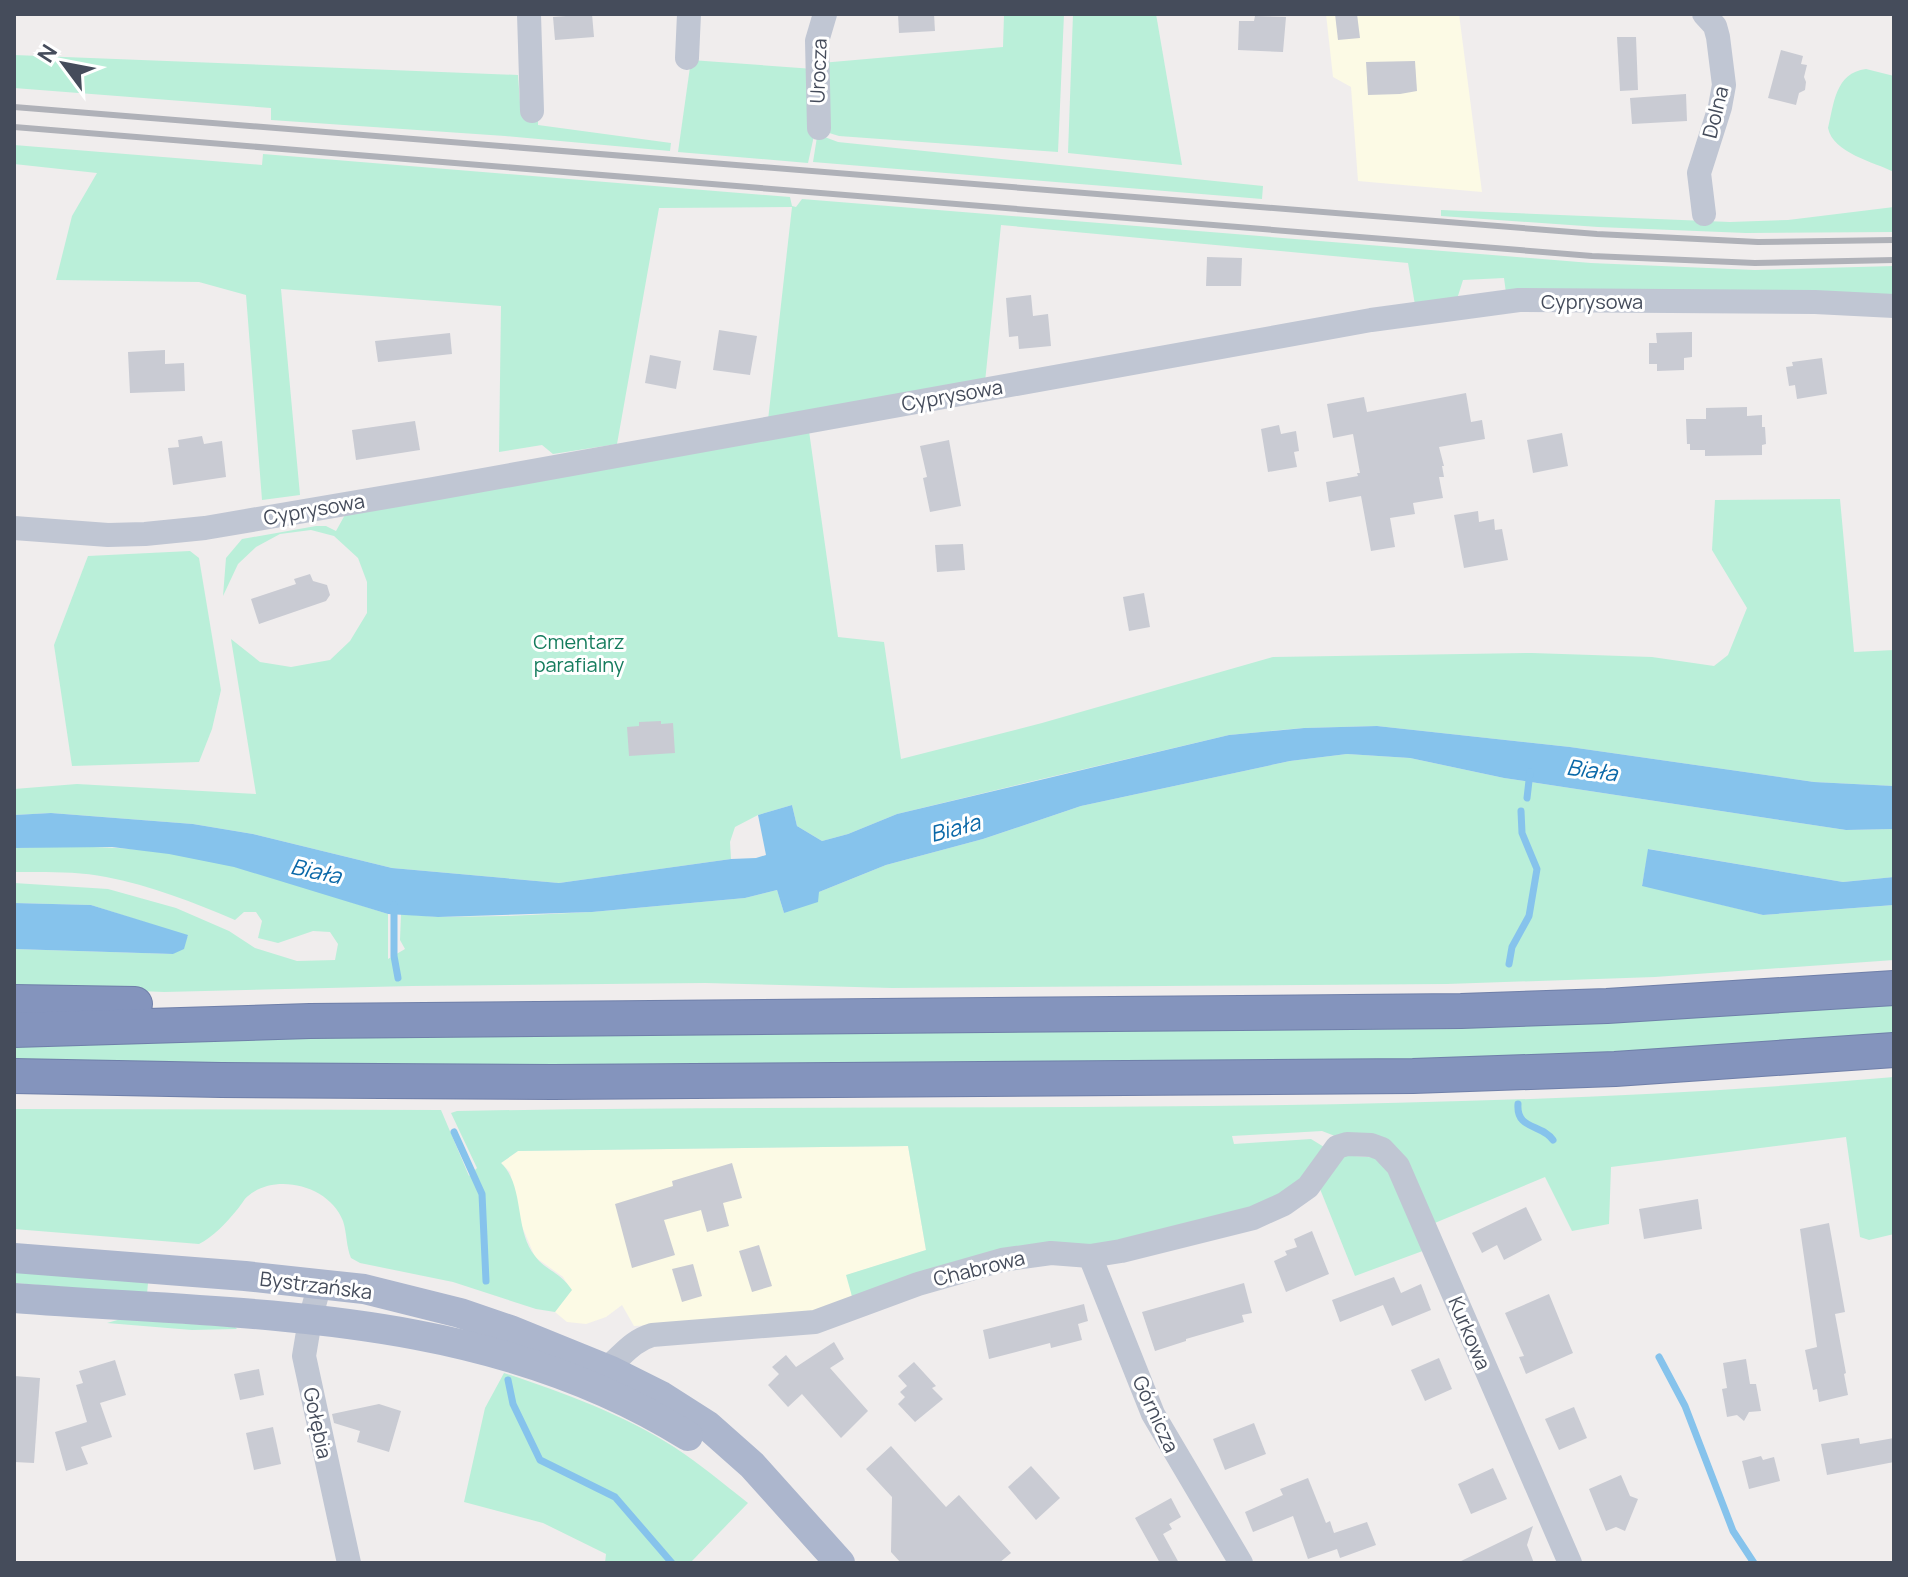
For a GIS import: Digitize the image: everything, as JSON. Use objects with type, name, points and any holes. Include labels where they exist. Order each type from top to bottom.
[{"type":"highway","points":[[14,1030],[310,1021],[1446,1012],[1607,1006],[1894,988]]},
{"type":"highway","points":[[14,1002],[247,1006],[310,1021]]},
{"type":"highway","points":[[14,1076],[553,1082],[1413,1076],[1615,1069],[1894,1050]]},
{"type":"main road","name":"Bystrzańska","points":[[14,1258],[364,1289],[460,1313],[556,1347],[661,1396],[708,1426],[752,1465],[840,1562]]},
{"type":"main road","name":"Bystrzańska","points":[[14,1298],[372,1326],[450,1340],[513,1356],[577,1379],[666,1422],[706,1447],[743,1474],[840,1562]]},
{"type":"street","points":[[529,14],[532,111]]},
{"type":"street","points":[[687,58],[689,14]]},
{"type":"street","name":"Urocza","points":[[819,128],[817,41],[825,14]]},
{"type":"street","name":"Dolna","points":[[1704,14],[1715,26],[1724,85],[1699,173],[1704,214]]},
{"type":"street","name":"Cyprysowa","points":[[14,528],[108,535],[205,528],[1371,320],[1493,302],[1815,302],[1894,306]]},
{"type":"street","name":"Kurkowa","points":[[1337,1147],[1347,1144],[1371,1145],[1382,1149],[1398,1166],[1570,1563]]},
{"type":"street","name":"Chabrowa","points":[[607,1369],[633,1343],[652,1335],[815,1322],[918,1284],[1002,1260],[1051,1253],[1090,1256],[1158,1244],[1253,1218],[1274,1209],[1308,1187],[1337,1147]]},
{"type":"street","name":"Górnicza","points":[[1090,1256],[1159,1427],[1241,1563]]},
{"type":"street","name":"Gołębia","points":[[320,1283],[304,1356],[349,1563]]},
{"type":"street","points":[[577,1379],[607,1369]]},
{"type":"shaded area","points":[[1326,14],[1459,14],[1482,192],[1358,181],[1351,87],[1333,77]]},
{"type":"shaded area","points":[[908,1146],[926,1250],[847,1275],[853,1300],[798,1317],[634,1326],[622,1305],[606,1317],[586,1324],[567,1322],[555,1312],[571,1290],[563,1277],[535,1257],[521,1224],[510,1172],[501,1163],[518,1151]]},
{"type":"green space","points":[[1004,14],[1064,14],[1058,152],[839,136],[826,132],[821,63],[1003,47]]},
{"type":"green space","points":[[1073,14],[1156,14],[1182,165],[1068,153]]},
{"type":"green space","points":[[14,55],[518,75],[521,116],[538,119],[538,125],[671,143],[670,151],[271,120],[271,108],[14,88]]},
{"type":"green space","points":[[691,60],[814,69],[815,131],[808,163],[678,152]]},
{"type":"green space","points":[[1866,69],[1894,76],[1894,172],[1846,150],[1831,137],[1828,128],[1834,100],[1842,83],[1856,72]]},
{"type":"green space","points":[[817,137],[838,142],[1263,186],[1262,199],[813,162]]},
{"type":"green space","points":[[14,145],[262,165],[263,154],[790,197],[792,206],[796,207],[802,199],[1591,263],[1755,270],[1894,266],[1894,298],[1506,293],[1504,278],[1463,280],[1457,299],[1415,305],[1408,263],[1001,225],[985,382],[768,420],[792,207],[659,208],[617,444],[553,454],[542,445],[499,452],[501,306],[281,289],[300,495],[262,500],[246,295],[199,282],[56,280],[72,216],[97,173],[14,164]]},
{"type":"green space","points":[[1894,207],[1894,232],[1746,233],[1441,216],[1441,210],[1730,222],[1788,220]]},
{"type":"green space","name":"Cmentarz parafialny","points":[[809,431],[838,637],[884,642],[901,759],[1042,723],[1273,657],[1532,653],[1652,657],[1714,666],[1728,655],[1747,608],[1712,550],[1715,500],[1840,499],[1854,652],[1894,650],[1894,786],[1814,782],[1570,747],[1377,726],[1303,728],[1229,735],[897,814],[822,841],[797,826],[792,805],[758,815],[735,827],[730,842],[731,859],[559,883],[392,868],[253,834],[193,824],[51,813],[14,815],[14,789],[77,784],[256,794],[231,639],[260,662],[291,667],[330,660],[350,641],[367,613],[367,582],[358,558],[334,536],[311,530],[280,534],[256,547],[238,564],[223,596],[226,558],[242,539],[316,526],[326,526],[336,531],[346,513]]},
{"type":"green space","points":[[190,551],[199,558],[221,690],[212,729],[199,762],[72,766],[54,645],[88,556]]},
{"type":"green space","points":[[1347,754],[1410,758],[1504,778],[1846,830],[1894,829],[1894,877],[1843,882],[1649,849],[1642,885],[1763,915],[1894,905],[1894,960],[1655,977],[1447,984],[892,988],[705,983],[164,992],[14,986],[14,949],[173,954],[188,936],[91,905],[14,903],[14,883],[108,889],[176,908],[229,931],[255,948],[297,961],[335,960],[338,944],[330,932],[313,931],[278,943],[258,938],[262,921],[256,912],[244,912],[235,920],[123,880],[72,873],[14,872],[14,848],[91,847],[149,851],[224,864],[279,879],[388,914],[388,959],[405,949],[400,940],[401,914],[438,917],[592,912],[745,898],[777,890],[784,913],[819,892],[886,865],[983,839],[1081,806],[1290,761]]},
{"type":"green space","points":[[1894,1001],[1894,1037],[1754,1047],[1445,1061],[462,1068],[14,1060],[14,1044]]},
{"type":"green space","points":[[1894,1077],[1894,1234],[1869,1240],[1860,1237],[1846,1137],[1611,1167],[1609,1224],[1572,1231],[1545,1177],[1430,1225],[1405,1163],[1322,1131],[1232,1136],[1234,1144],[1311,1139],[1324,1147],[1301,1184],[1253,1211],[853,1300],[846,1275],[926,1250],[908,1146],[518,1151],[501,1163],[517,1196],[528,1245],[539,1261],[572,1290],[555,1312],[536,1309],[453,1282],[360,1263],[351,1258],[343,1221],[336,1209],[315,1191],[301,1186],[273,1185],[260,1189],[248,1196],[219,1229],[199,1244],[14,1229],[14,1109],[441,1110],[469,1176],[477,1168],[451,1113],[457,1111],[1356,1104],[1715,1090]]},
{"type":"green space","points":[[1340,1155],[1381,1158],[1428,1249],[1355,1276],[1318,1184]]},
{"type":"green space","points":[[14,1271],[148,1283],[147,1294],[14,1283]]},
{"type":"green space","points":[[121,1319],[237,1329],[192,1330],[107,1323]]},
{"type":"green space","points":[[504,1373],[570,1396],[634,1424],[684,1454],[748,1503],[693,1563],[605,1563],[606,1554],[543,1523],[464,1502],[485,1408]]},
{"type":"water","name":"Biała","points":[[1377,726],[1570,747],[1814,782],[1894,786],[1894,829],[1846,830],[1504,778],[1410,758],[1347,754],[1290,761],[1081,806],[983,839],[886,865],[819,892],[818,902],[784,913],[777,890],[745,898],[592,912],[438,917],[388,914],[234,867],[169,854],[112,847],[14,848],[14,815],[51,813],[193,824],[253,834],[392,868],[559,883],[766,855],[758,815],[792,805],[797,826],[822,841],[897,814],[1229,735],[1304,728]]},
{"type":"water","points":[[1648,849],[1843,882],[1894,877],[1894,905],[1763,915],[1642,886]]},
{"type":"water","points":[[14,903],[91,905],[188,935],[184,949],[173,954],[14,949]]},
{"type":"building","points":[[592,14],[594,37],[555,40],[553,17]]},
{"type":"building","points":[[898,14],[934,14],[935,31],[899,33]]},
{"type":"building","points":[[1335,14],[1357,14],[1360,38],[1338,40]]},
{"type":"building","points":[[1255,16],[1286,17],[1283,52],[1238,50],[1239,21],[1254,21]]},
{"type":"building","points":[[1617,37],[1636,37],[1638,90],[1620,91]]},
{"type":"building","points":[[1781,50],[1803,56],[1801,64],[1807,65],[1805,90],[1799,93],[1796,105],[1768,98]]},
{"type":"building","points":[[1415,61],[1417,91],[1368,95],[1366,62]]},
{"type":"building","points":[[1686,94],[1687,121],[1632,124],[1630,98]]},
{"type":"building","points":[[1207,257],[1242,258],[1241,286],[1206,286]]},
{"type":"building","points":[[1031,295],[1033,316],[1048,314],[1051,346],[1019,349],[1018,336],[1009,337],[1006,298]]},
{"type":"building","points":[[719,330],[757,336],[750,375],[713,370]]},
{"type":"building","points":[[1692,332],[1692,357],[1684,358],[1684,370],[1657,371],[1657,364],[1649,364],[1649,343],[1657,343],[1656,333]]},
{"type":"building","points":[[450,333],[452,354],[378,362],[375,341]]},
{"type":"building","points":[[165,350],[165,364],[184,363],[185,391],[130,393],[128,352]]},
{"type":"building","points":[[650,355],[681,361],[676,389],[645,383]]},
{"type":"building","points":[[1822,358],[1827,394],[1797,399],[1795,385],[1789,386],[1786,367],[1793,366],[1792,362]]},
{"type":"building","points":[[1466,393],[1471,422],[1482,420],[1485,439],[1439,447],[1444,466],[1444,477],[1439,477],[1443,498],[1413,503],[1415,514],[1390,518],[1395,547],[1371,551],[1361,496],[1329,502],[1326,482],[1360,473],[1353,434],[1333,438],[1327,404],[1364,397],[1367,412]]},
{"type":"building","points":[[1747,407],[1747,416],[1762,415],[1766,444],[1762,445],[1762,455],[1705,456],[1705,450],[1690,450],[1686,419],[1706,419],[1706,408]]},
{"type":"building","points":[[415,421],[420,450],[356,460],[352,430]]},
{"type":"building","points":[[1279,425],[1281,434],[1296,431],[1299,451],[1294,452],[1297,467],[1268,472],[1261,429]]},
{"type":"building","points":[[1562,433],[1568,466],[1533,473],[1527,440]]},
{"type":"building","points":[[202,436],[204,444],[222,441],[226,477],[173,485],[168,448],[179,447],[178,440]]},
{"type":"building","points":[[949,440],[961,506],[930,512],[920,446]]},
{"type":"building","points":[[1478,511],[1479,522],[1494,519],[1495,530],[1502,529],[1508,560],[1464,568],[1454,515]]},
{"type":"building","points":[[963,544],[965,570],[937,572],[935,545]]},
{"type":"building","points":[[310,574],[313,581],[327,585],[330,595],[326,601],[259,624],[251,599],[296,584],[294,579]]},
{"type":"building","points":[[1144,593],[1150,627],[1129,631],[1123,597]]},
{"type":"building","points":[[661,721],[661,724],[673,723],[675,753],[629,756],[627,727],[639,726],[639,722]]},
{"type":"building","points":[[732,1163],[742,1198],[723,1203],[729,1226],[707,1232],[701,1210],[664,1220],[675,1255],[632,1268],[615,1204],[673,1186],[672,1181]]},
{"type":"building","points":[[1698,1199],[1702,1229],[1644,1239],[1639,1209]]},
{"type":"building","points":[[1526,1207],[1542,1240],[1504,1260],[1497,1245],[1482,1253],[1472,1233]]},
{"type":"building","points":[[1829,1223],[1845,1312],[1835,1314],[1848,1395],[1819,1402],[1817,1389],[1813,1390],[1805,1350],[1817,1347],[1800,1229]]},
{"type":"building","points":[[1312,1231],[1329,1274],[1286,1292],[1274,1261],[1287,1255],[1285,1251],[1297,1247],[1294,1239]]},
{"type":"building","points":[[759,1245],[772,1286],[752,1292],[739,1251]]},
{"type":"building","points":[[693,1264],[702,1296],[682,1302],[672,1269]]},
{"type":"building","points":[[1394,1277],[1401,1293],[1421,1284],[1431,1310],[1392,1326],[1383,1305],[1340,1322],[1332,1300]]},
{"type":"building","points":[[1244,1283],[1252,1313],[1242,1315],[1244,1322],[1155,1351],[1142,1312]]},
{"type":"building","points":[[1549,1294],[1573,1353],[1526,1374],[1519,1357],[1524,1356],[1505,1313]]},
{"type":"building","points":[[1084,1304],[1088,1321],[1078,1324],[1082,1340],[1051,1348],[1050,1343],[989,1359],[983,1330]]},
{"type":"building","points":[[834,1342],[844,1359],[830,1368],[868,1411],[841,1438],[802,1394],[788,1407],[768,1385],[779,1374],[772,1367],[786,1355],[796,1367]]},
{"type":"building","points":[[1439,1358],[1452,1389],[1425,1401],[1411,1370]]},
{"type":"building","points":[[1746,1359],[1750,1384],[1756,1384],[1761,1411],[1749,1412],[1744,1421],[1737,1415],[1727,1417],[1722,1389],[1727,1388],[1723,1363]]},
{"type":"building","points":[[115,1360],[126,1395],[100,1403],[112,1437],[81,1447],[88,1464],[66,1471],[55,1432],[87,1422],[76,1385],[83,1383],[79,1371]]},
{"type":"building","points":[[914,1362],[936,1386],[932,1388],[943,1399],[915,1422],[898,1404],[905,1397],[900,1392],[907,1386],[898,1376]]},
{"type":"building","points":[[259,1369],[264,1395],[240,1400],[234,1374]]},
{"type":"building","points":[[14,1376],[40,1378],[34,1463],[14,1462]]},
{"type":"building","points":[[379,1404],[401,1411],[389,1452],[357,1442],[360,1431],[334,1423],[332,1414]]},
{"type":"building","points":[[1574,1407],[1587,1438],[1559,1450],[1545,1419]]},
{"type":"building","points":[[1254,1423],[1266,1454],[1225,1470],[1213,1439]]},
{"type":"building","points":[[273,1427],[281,1464],[254,1470],[246,1433]]},
{"type":"building","points":[[1859,1438],[1860,1444],[1894,1438],[1894,1462],[1827,1475],[1821,1444]]},
{"type":"building","points":[[891,1446],[946,1507],[959,1495],[1011,1553],[999,1563],[901,1563],[891,1552],[892,1497],[866,1469]]},
{"type":"building","points":[[1761,1456],[1763,1460],[1774,1457],[1780,1481],[1749,1489],[1742,1461]]},
{"type":"building","points":[[1031,1466],[1060,1498],[1036,1520],[1008,1487]]},
{"type":"building","points":[[1493,1468],[1507,1499],[1471,1514],[1458,1484]]},
{"type":"building","points":[[1621,1475],[1630,1496],[1638,1499],[1625,1531],[1616,1527],[1606,1531],[1589,1489]]},
{"type":"building","points":[[1308,1478],[1326,1523],[1330,1521],[1334,1533],[1367,1522],[1376,1545],[1340,1558],[1337,1549],[1308,1559],[1293,1516],[1253,1532],[1245,1512],[1283,1495],[1280,1489]]},
{"type":"building","points":[[1171,1498],[1181,1517],[1169,1524],[1172,1529],[1163,1534],[1179,1563],[1160,1563],[1135,1518]]},
{"type":"building","points":[[1533,1526],[1527,1545],[1534,1563],[1457,1563]]},
{"type":"waterway","points":[[1527,798],[1530,772]]},
{"type":"waterway","points":[[1509,964],[1512,947],[1529,916],[1537,869],[1522,833],[1521,811]]},
{"type":"waterway","points":[[394,905],[394,956],[398,978]]},
{"type":"waterway","points":[[1518,1104],[1518,1112],[1525,1123],[1553,1140]]},
{"type":"waterway","points":[[454,1132],[482,1194],[486,1281]]},
{"type":"waterway","points":[[1659,1357],[1685,1406],[1733,1531],[1754,1563]]},
{"type":"waterway","points":[[508,1380],[513,1404],[540,1460],[615,1497],[672,1563]]},
{"type":"railway","points":[[14,107],[1597,234],[1758,242],[1894,240]]},
{"type":"railway","points":[[14,127],[1592,256],[1755,263],[1894,260]]}]
